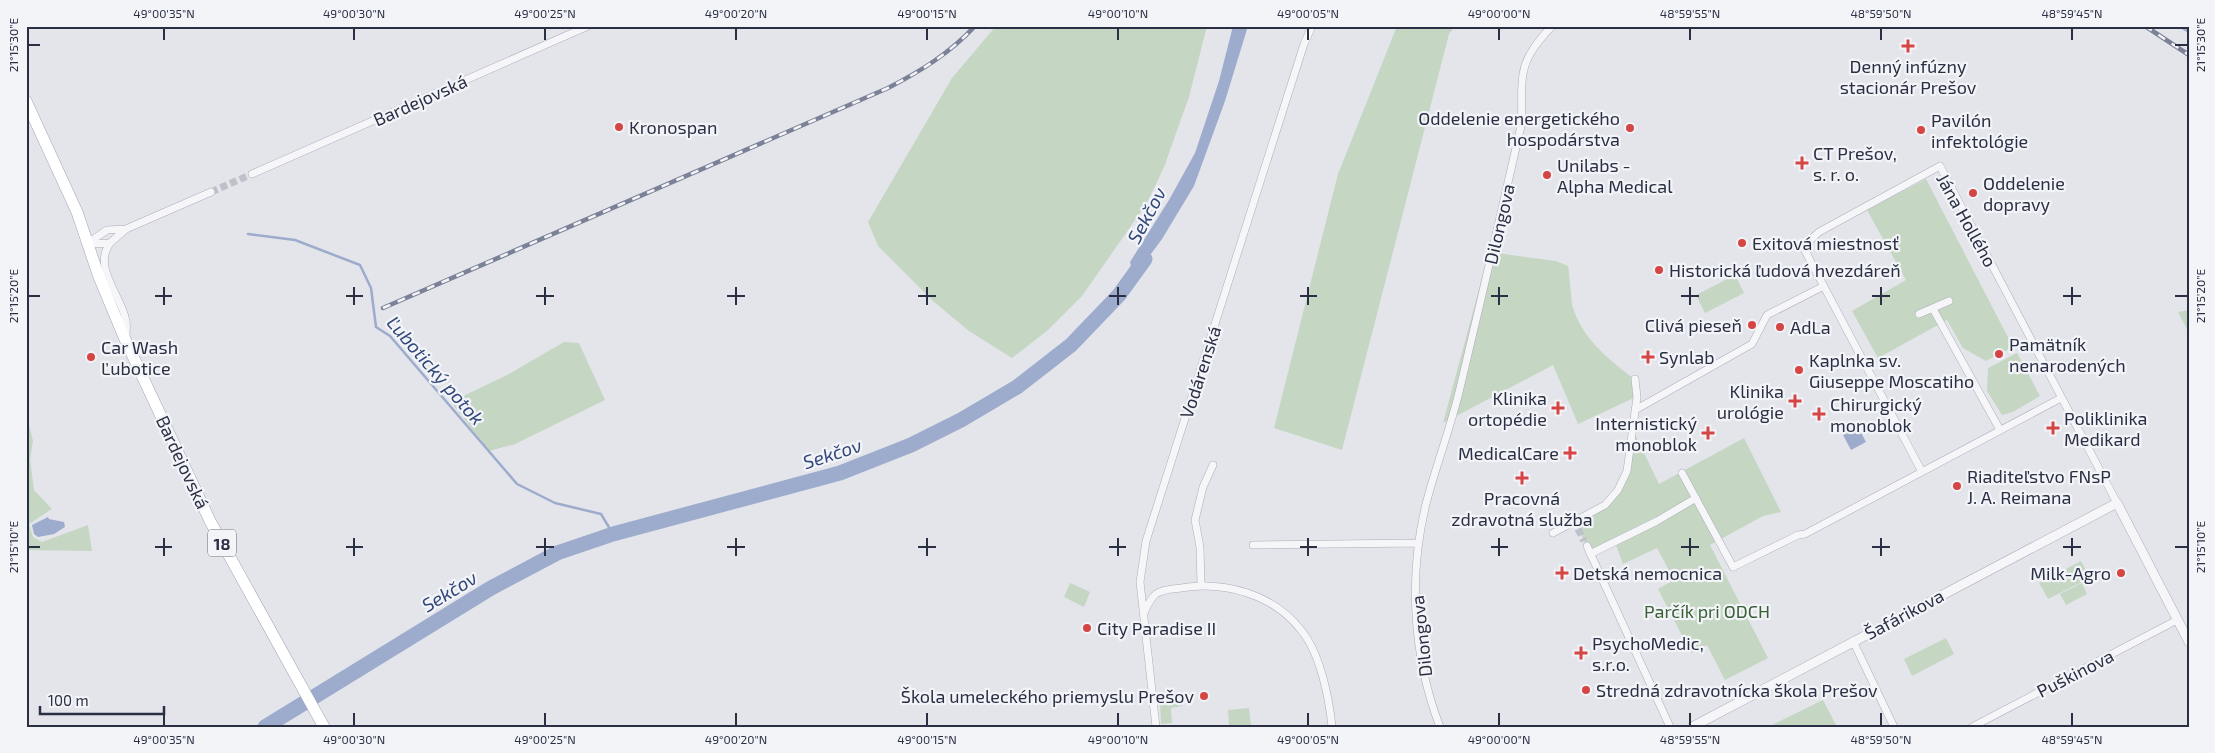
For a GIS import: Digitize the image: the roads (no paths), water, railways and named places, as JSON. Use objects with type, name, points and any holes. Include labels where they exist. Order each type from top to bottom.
[{"type":"main road","name":"Bardejovská","points":[[26,101],[74,204],[87,244],[126,342],[210,521],[324,727]]},
{"type":"street","name":"Bardejovská","points":[[252,174],[588,26]]},
{"type":"street","name":"Vodárenská","points":[[1156,727],[1140,582],[1146,541],[1304,44],[1312,26]]},
{"type":"street","name":"Dilongova","points":[[1440,727],[1427,685],[1419,644],[1416,578],[1419,543],[1426,504],[1459,394],[1521,126],[1524,109],[1523,75],[1526,62],[1536,45],[1552,26]]},
{"type":"street","name":"Jána Hollého","points":[[1921,470],[1803,247],[1819,232],[1940,166],[2189,642]]},
{"type":"street","points":[[126,342],[126,321],[103,262],[104,250],[126,229],[211,192]]},
{"type":"street","points":[[87,244],[105,231],[126,229]]},
{"type":"street","points":[[87,244],[110,243]]},
{"type":"street","points":[[1635,410],[1752,344],[1767,315],[1824,286]]},
{"type":"street","points":[[1919,314],[1949,301]]},
{"type":"street","points":[[1933,309],[2000,430]]},
{"type":"street","points":[[1553,534],[1576,525],[1605,505],[1618,490],[1627,471],[1637,396],[1635,379]]},
{"type":"street","points":[[1682,473],[1733,567],[1798,535],[1805,534],[1921,470],[2061,398]]},
{"type":"street","points":[[1201,585],[1200,547],[1195,520],[1203,487],[1213,465]]},
{"type":"street","points":[[1670,727],[1588,550],[1657,521],[1696,498]]},
{"type":"street","name":"Šafárikova","points":[[1692,727],[2117,503]]},
{"type":"street","points":[[1253,545],[1419,543]]},
{"type":"street","points":[[1144,614],[1149,602],[1163,590],[1201,585],[1246,592],[1276,607],[1290,617],[1313,648],[1323,680],[1332,727]]},
{"type":"street","name":"Puškinova","points":[[1972,727],[2178,620]]},
{"type":"street","points":[[1853,641],[1894,727]]},
{"type":"water","points":[[1233,26],[1248,26],[1225,101],[1194,186],[1162,239],[1134,277],[1130,262],[1169,200],[1195,153],[1219,81]]},
{"type":"water","points":[[1858,427],[1866,442],[1851,450],[1843,435]]},
{"type":"water","points":[[48,517],[49,519],[64,522],[65,527],[54,534],[38,537],[34,534],[32,525]]},
{"type":"waterway","points":[[2179,26],[2189,32]]},
{"type":"waterway","name":"Ľubotický potok","points":[[248,234],[295,240],[360,265],[371,288],[376,327],[390,336],[517,484],[555,503],[601,514],[613,534]]},
{"type":"waterway","name":"Sekčov","points":[[265,727],[491,588],[557,553],[613,534],[840,473],[911,445],[961,420],[1017,387],[1071,345],[1119,295],[1145,259]]},
{"type":"tunnel","points":[[211,192],[252,174]]},
{"type":"tunnel","points":[[1578,529],[1584,541]]},
{"type":"railway","points":[[383,308],[888,88],[934,61],[956,45],[975,26]]},
{"type":"railway","points":[[2145,26],[2189,55]]},
{"type":"place","name":"Denný infúzny stacionár Prešov","points":[[1908,46]]},
{"type":"place","name":"Kronospan","points":[[619,127]]},
{"type":"place","name":"Oddelenie energetického hospodárstva","points":[[1630,128]]},
{"type":"place","name":"Pavilón infektológie","points":[[1921,130]]},
{"type":"place","name":"CT Prešov, s. r. o.","points":[[1802,163]]},
{"type":"place","name":"Unilabs - Alpha Medical","points":[[1547,175]]},
{"type":"place","name":"Oddelenie dopravy","points":[[1973,193]]},
{"type":"place","name":"Exitová miestnosť","points":[[1742,243]]},
{"type":"place","name":"Historická ľudová hvezdáreň","points":[[1659,270]]},
{"type":"place","name":"Clivá pieseň","points":[[1752,325]]},
{"type":"place","name":"AdLa","points":[[1780,327]]},
{"type":"place","name":"Pamätník nenarodených","points":[[1999,354]]},
{"type":"place","name":"Car Wash Ľubotice","points":[[91,357]]},
{"type":"place","name":"Synlab","points":[[1648,357]]},
{"type":"place","name":"Kaplnka sv. Giuseppe Moscatiho","points":[[1799,370]]},
{"type":"place","name":"Klinika urológie","points":[[1795,401]]},
{"type":"place","name":"Klinika ortopédie","points":[[1558,408]]},
{"type":"place","name":"Chirurgický monoblok","points":[[1819,414]]},
{"type":"place","name":"Poliklinika Medikard","points":[[2053,428]]},
{"type":"place","name":"Internistický monoblok","points":[[1708,433]]},
{"type":"place","name":"MedicalCare","points":[[1570,453]]},
{"type":"place","name":"Pracovná zdravotná služba","points":[[1522,478]]},
{"type":"place","name":"Riaditeľstvo FNsP J. A. Reimana","points":[[1957,486]]},
{"type":"place","name":"Detská nemocnica","points":[[1562,573]]},
{"type":"place","name":"Milk-Agro","points":[[2121,573]]},
{"type":"place","name":"City Paradise II","points":[[1087,628]]},
{"type":"place","name":"PsychoMedic, s.r.o.","points":[[1581,653]]},
{"type":"place","name":"Stredná zdravotnícka škola Prešov","points":[[1586,690]]},
{"type":"place","name":"Škola umeleckého priemyslu Prešov","points":[[1204,696]]},
{"type":"park label","name":"Parčík pri ODCH","points":[[1707,611]]}]
